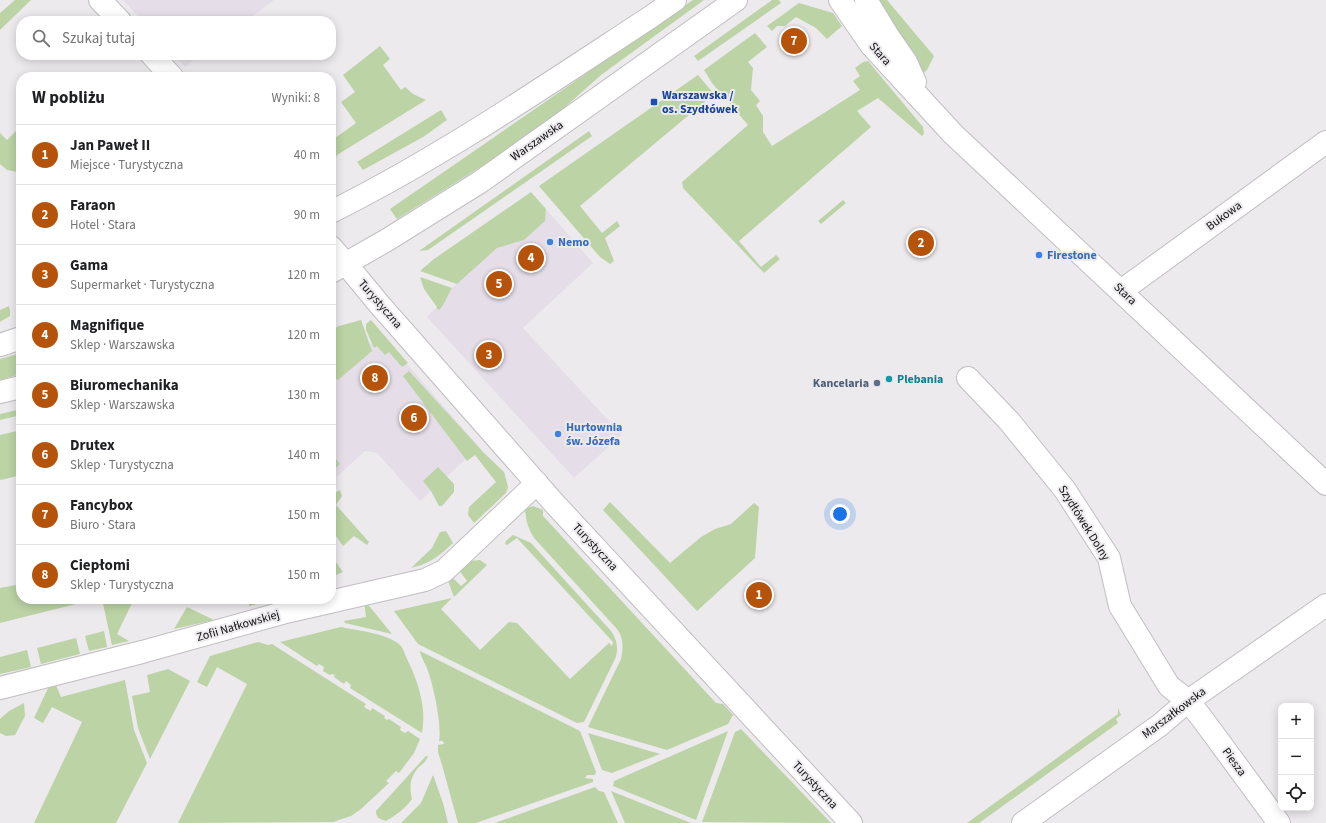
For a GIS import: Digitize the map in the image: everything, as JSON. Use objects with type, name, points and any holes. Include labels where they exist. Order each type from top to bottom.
[{"type":"street","points":[[100,0],[115,16]]},
{"type":"street","points":[[336,210],[371,192],[464,138],[675,0]]},
{"type":"street","name":"Warszawska","points":[[339,268],[480,182],[736,0]]},
{"type":"street","name":"Stara","points":[[840,0],[871,45],[953,134],[1326,484]]},
{"type":"street","name":"Stara","points":[[866,0],[906,62],[925,104]]},
{"type":"street","points":[[157,60],[167,72]]},
{"type":"street","name":"Bukowa","points":[[1121,291],[1326,142]]},
{"type":"street","name":"Turystyczna","points":[[339,268],[379,304],[537,483],[851,823]]},
{"type":"street","points":[[0,345],[16,340]]},
{"type":"street","name":"Szydłówek Dolny","points":[[968,378],[1009,421],[1065,490],[1109,558],[1120,606],[1169,686],[1188,701]]},
{"type":"street","points":[[0,392],[16,388]]},
{"type":"street","name":"Zofii Nałkowskiej","points":[[336,600],[425,580],[444,571],[537,483]]},
{"type":"street","name":"Zofii Nałkowskiej","points":[[0,688],[321,604]]},
{"type":"street","name":"Marszałkowska","points":[[1023,823],[1160,725],[1188,701],[1326,605]]},
{"type":"street","name":"Piesza","points":[[1188,701],[1206,723],[1279,823]]},
{"type":"shaded area","points":[[123,0],[274,0],[253,16],[137,16]]},
{"type":"shaded area","points":[[179,60],[194,60],[185,67]]},
{"type":"shaded area","points":[[546,209],[593,263],[523,328],[622,435],[574,478],[427,317],[436,308],[439,310],[452,288],[497,248],[518,242],[545,221]]},
{"type":"shaded area","points":[[381,334],[479,447],[420,501],[377,453],[365,451],[336,477],[336,375]]},
{"type":"green space","points":[[15,0],[31,0],[0,30],[0,13]]},
{"type":"green space","points":[[693,0],[704,0],[601,75],[537,132],[397,219],[390,209]]},
{"type":"green space","points":[[772,0],[779,0],[781,3],[698,61],[694,56]]},
{"type":"green space","points":[[878,0],[887,0],[934,56],[927,70],[922,74]]},
{"type":"green space","points":[[799,3],[833,13],[842,26],[827,39],[816,28],[796,17],[785,26],[777,26],[772,31],[767,26]]},
{"type":"green space","points":[[755,33],[767,47],[748,62],[753,68],[751,90],[760,101],[756,105],[763,116],[763,132],[772,146],[860,90],[853,81],[860,76],[855,68],[863,62],[868,61],[923,127],[924,134],[922,136],[878,98],[857,111],[871,127],[739,241],[761,267],[776,255],[780,259],[764,273],[683,188],[682,182],[748,125],[712,83],[704,70]]},
{"type":"green space","points":[[380,46],[390,59],[383,65],[401,90],[405,87],[413,94],[426,100],[337,155],[336,158],[336,137],[356,123],[341,102],[355,92],[343,75]]},
{"type":"green space","points":[[698,75],[714,94],[580,206],[602,233],[617,221],[620,226],[605,238],[614,261],[610,264],[600,257],[539,186]]},
{"type":"green space","points":[[441,110],[447,120],[423,137],[363,170],[357,162]]},
{"type":"green space","points":[[16,131],[16,172],[7,170],[0,164],[0,133],[7,140]]},
{"type":"green space","points":[[589,131],[592,136],[428,250],[419,251]]},
{"type":"green space","points":[[531,192],[546,209],[545,221],[524,240],[497,248],[457,284],[420,271],[434,259]]},
{"type":"green space","points":[[843,200],[846,203],[821,224],[818,221]]},
{"type":"green space","points":[[420,277],[452,288],[443,306],[439,310],[436,308],[437,307],[424,289]]},
{"type":"green space","points":[[9,306],[10,316],[0,322],[0,310]]},
{"type":"green space","points":[[361,320],[372,351],[338,380],[336,379],[336,328]]},
{"type":"green space","points":[[371,320],[408,363],[402,367],[389,352],[385,355],[377,346],[374,348],[366,330],[366,324]]},
{"type":"green space","points":[[16,354],[16,375],[0,380],[0,359]]},
{"type":"green space","points":[[409,371],[484,453],[504,472],[508,487],[506,493],[474,523],[468,515],[469,507],[496,482],[475,455],[467,461],[403,376]]},
{"type":"green space","points":[[16,410],[16,416],[0,420],[0,414]]},
{"type":"green space","points":[[16,431],[16,476],[1,480],[0,479],[0,435]]},
{"type":"green space","points":[[336,459],[340,464],[336,468]]},
{"type":"green space","points":[[438,467],[454,484],[454,492],[442,506],[439,506],[431,491],[423,481]]},
{"type":"green space","points":[[340,490],[342,496],[336,505],[336,492]]},
{"type":"green space","points":[[610,502],[670,563],[701,537],[715,529],[731,524],[754,503],[759,507],[755,558],[697,611],[603,510]]},
{"type":"green space","points":[[336,505],[369,542],[367,545],[354,536],[343,546],[336,536]]},
{"type":"green space","points":[[533,506],[543,510],[543,516],[716,703],[723,704],[733,715],[728,724],[667,750],[588,727],[621,659],[622,640],[617,629],[535,539],[528,525],[525,509]]},
{"type":"green space","points":[[446,531],[453,543],[443,552],[424,564],[411,568],[432,548],[440,532]]},
{"type":"green space","points":[[513,535],[531,543],[611,631],[615,638],[617,648],[615,659],[584,722],[577,723],[418,644],[394,611],[452,598],[441,609],[480,650],[509,622],[517,623],[570,679],[609,643],[612,646],[613,642],[517,538],[507,545],[505,544],[506,541]]},
{"type":"green space","points":[[480,560],[487,565],[454,597],[448,581],[450,578],[453,578],[461,586],[467,581],[459,570],[470,561]]},
{"type":"green space","points":[[336,562],[343,572],[336,575]]},
{"type":"green space","points":[[16,585],[16,604],[76,604],[0,623],[0,588]]},
{"type":"green space","points":[[364,602],[366,602],[392,634],[345,623],[344,621],[366,617]]},
{"type":"green space","points":[[103,604],[132,604],[117,634],[129,641],[112,645]]},
{"type":"green space","points":[[187,607],[214,620],[174,629]]},
{"type":"green space","points":[[341,627],[380,635],[401,646],[418,685],[423,714],[422,733],[350,688],[351,685],[346,681],[344,684],[334,677],[335,675],[330,675],[323,671],[324,667],[319,664],[317,666],[280,642]]},
{"type":"green space","points":[[104,631],[107,647],[89,651],[85,636]]},
{"type":"green space","points":[[76,638],[80,654],[41,664],[37,648]]},
{"type":"green space","points":[[258,642],[268,645],[272,644],[366,704],[364,707],[371,711],[372,708],[385,716],[384,718],[387,720],[389,719],[401,727],[400,730],[405,733],[408,731],[420,739],[414,753],[399,773],[396,771],[386,781],[389,783],[361,809],[351,816],[333,822],[178,823],[247,684],[217,667],[207,687],[197,682],[210,656]]},
{"type":"green space","points":[[27,650],[31,667],[0,674],[0,657]]},
{"type":"green space","points":[[420,651],[580,731],[596,772],[595,775],[587,775],[585,778],[593,779],[593,782],[476,823],[458,823],[438,752],[438,745],[444,744],[443,741],[439,741],[440,734],[435,698],[428,671]]},
{"type":"green space","points":[[168,669],[190,681],[150,759],[138,728],[132,696],[150,692],[147,675]]},
{"type":"green space","points":[[125,680],[134,730],[147,763],[116,823],[34,823],[82,722],[52,707],[43,723],[34,718],[50,684],[55,683],[61,697]]},
{"type":"green space","points":[[24,703],[25,716],[15,735],[6,736],[0,733],[0,719],[9,711]]},
{"type":"green space","points":[[1118,708],[1121,715],[1116,719],[1118,723],[979,823],[967,823],[1118,714]]},
{"type":"green space","points":[[741,729],[831,823],[702,822],[735,732]]},
{"type":"green space","points":[[728,731],[696,820],[613,786],[614,781]]},
{"type":"green space","points":[[588,733],[660,754],[612,773],[602,770]]},
{"type":"green space","points":[[426,756],[428,756],[426,761],[412,777],[412,799],[409,803],[400,812],[386,821],[379,818],[376,811]]},
{"type":"green space","points":[[433,775],[448,823],[401,823],[421,803]]},
{"type":"green space","points":[[595,787],[599,791],[604,792],[618,823],[495,823]]},
{"type":"green space","points":[[611,791],[691,823],[625,823]]},
{"type":"place","name":"Fancybox","points":[[794,41]]},
{"type":"place","name":"Warszawska / os. Szydłówek","points":[[654,102]]},
{"type":"place","name":"Nemo","points":[[550,242]]},
{"type":"place","name":"Faraon","points":[[921,243]]},
{"type":"place","name":"Firestone","points":[[1039,255]]},
{"type":"place","name":"Magnifique","points":[[531,258]]},
{"type":"place","name":"Biuromechanika","points":[[499,284]]},
{"type":"place","name":"Gama","points":[[489,355]]},
{"type":"place","name":"Ciepłomi","points":[[375,378]]},
{"type":"place","name":"Plebania","points":[[889,379]]},
{"type":"place","name":"Kancelaria","points":[[877,383]]},
{"type":"place","name":"Drutex","points":[[414,418]]},
{"type":"place","name":"Hurtownia św. Józefa","points":[[558,434]]},
{"type":"place","name":"Jan Paweł II","points":[[759,595]]}]
